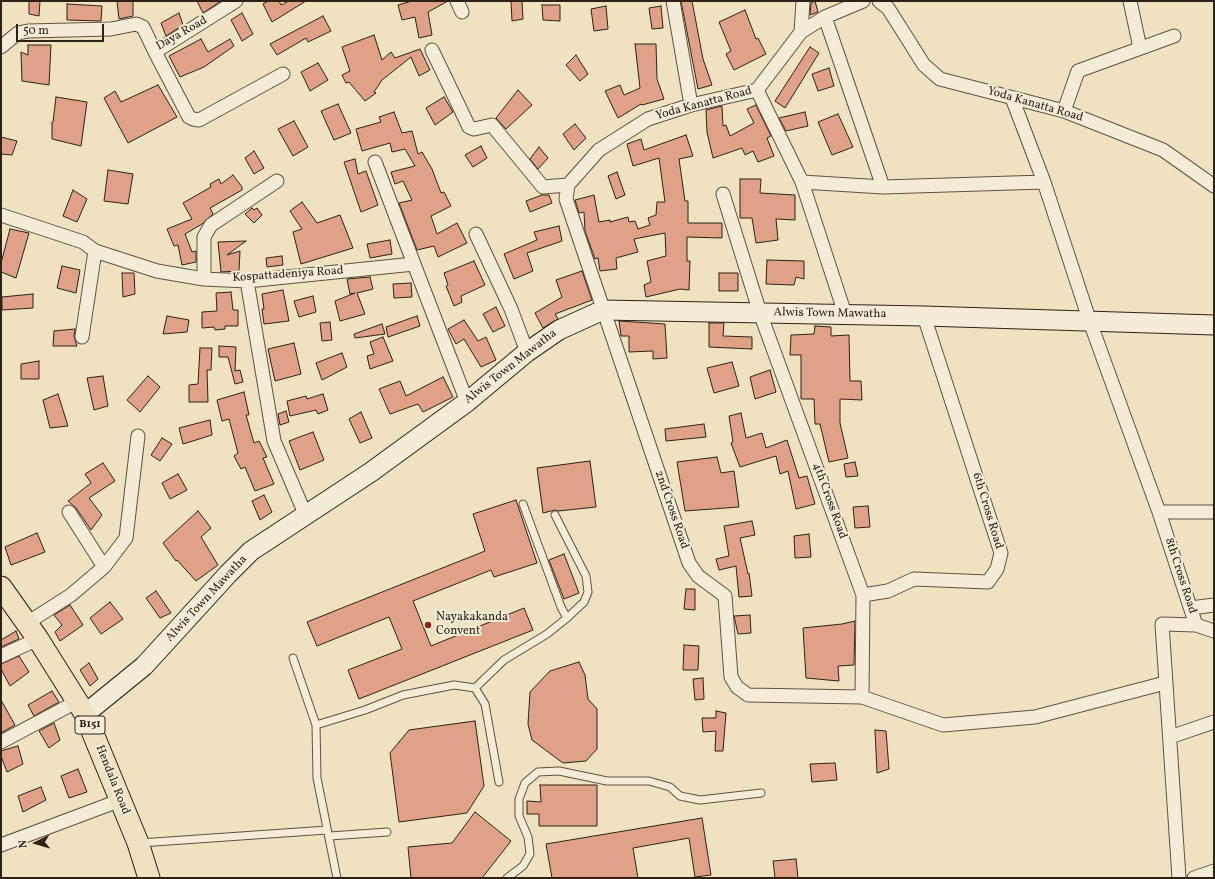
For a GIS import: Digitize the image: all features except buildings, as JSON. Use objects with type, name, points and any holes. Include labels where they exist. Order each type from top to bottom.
[{"type":"main road","name":"Hendala Road","points":[[1,587],[32,631],[82,708],[138,843],[149,878]]},
{"type":"street","name":"Daya Road","points":[[1,47],[18,33],[28,31],[111,29],[136,24],[143,27],[155,52],[236,1]]},
{"type":"street","points":[[673,1],[691,105]]},
{"type":"street","points":[[801,32],[803,1]]},
{"type":"street","name":"Yoda Kanatta Road","points":[[568,185],[599,150],[648,119],[691,105],[758,90],[801,32],[824,17],[863,1]]},
{"type":"street","name":"Yoda Kanatta Road","points":[[879,1],[888,8],[924,65],[940,80],[1064,111],[1163,150],[1214,186]]},
{"type":"street","points":[[1130,1],[1140,48]]},
{"type":"street","points":[[824,17],[883,187]]},
{"type":"street","points":[[1064,111],[1078,72],[1174,36]]},
{"type":"street","points":[[432,50],[469,127],[474,130],[492,125],[543,187],[568,185],[566,200],[603,310]]},
{"type":"street","points":[[155,52],[189,116],[193,119],[199,120],[284,74]]},
{"type":"street","points":[[758,90],[802,182],[845,314]]},
{"type":"street","name":"8th Cross Road","points":[[1012,98],[1044,182],[1090,322],[1158,512],[1196,625],[1162,624],[1179,878]]},
{"type":"street","points":[[375,162],[467,402]]},
{"type":"street","points":[[204,279],[204,237],[211,225],[277,181]]},
{"type":"street","points":[[802,182],[883,187],[1044,182]]},
{"type":"street","name":"4th Cross Road","points":[[723,194],[760,312],[863,595],[862,696]]},
{"type":"street","name":"Kospattadeniya Road","points":[[1,215],[83,242],[95,251],[157,271],[204,279],[247,281],[414,264]]},
{"type":"street","points":[[476,234],[511,309],[527,352]]},
{"type":"street","points":[[82,337],[95,251]]},
{"type":"street","points":[[247,281],[274,441],[306,516]]},
{"type":"street","name":"Alwis Town Mawatha","points":[[82,708],[144,666],[228,574],[251,552],[371,472],[467,402],[527,352],[559,330],[603,310],[845,314],[1214,325]]},
{"type":"street","name":"2nd Cross Road","points":[[603,310],[689,563],[698,576],[725,596],[731,677],[737,687],[748,695],[862,696]]},
{"type":"street","name":"6th Cross Road","points":[[863,595],[888,591],[914,579],[988,582],[997,569],[1001,553],[924,316]]},
{"type":"street","points":[[1,656],[32,631],[71,594],[104,567],[126,538],[138,436]]},
{"type":"street","points":[[69,512],[104,567]]},
{"type":"street","points":[[1158,512],[1214,512]]},
{"type":"street","points":[[1191,608],[1214,605]]},
{"type":"street","points":[[1196,625],[1214,631]]},
{"type":"street","points":[[862,696],[943,725],[1035,717],[1165,683]]},
{"type":"street","points":[[1,742],[82,708]]},
{"type":"street","points":[[1170,737],[1214,722]]},
{"type":"street","points":[[1,845],[121,800]]},
{"type":"street","points":[[1194,878],[1214,871]]},
{"type":"lane","points":[[523,504],[561,607],[567,618]]},
{"type":"lane","points":[[475,688],[504,660],[547,634],[584,602],[588,592],[586,576],[555,515]]},
{"type":"lane","points":[[293,658],[316,725],[317,778],[337,878]]},
{"type":"lane","points":[[316,725],[365,710],[403,695],[454,685],[475,688],[485,704],[499,782]]},
{"type":"lane","points":[[507,878],[523,866],[530,854],[528,837],[519,816],[519,799],[525,783],[538,772],[559,771],[608,781],[649,781],[670,787],[680,796],[700,800],[761,793]]},
{"type":"lane","points":[[138,843],[329,833],[387,832]]},
{"type":"place","name":"Nayakakanda Convent","points":[[428,625]]}]
